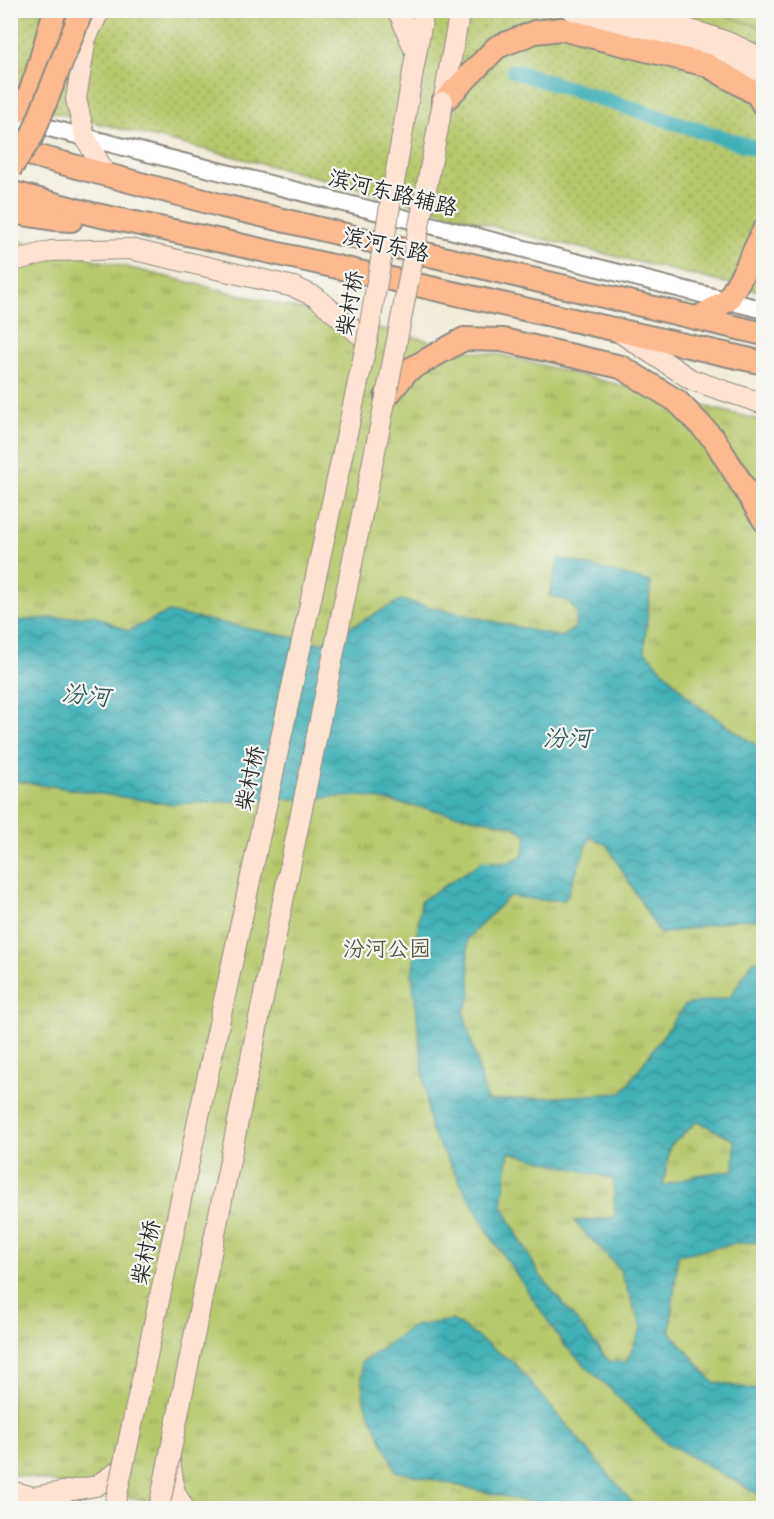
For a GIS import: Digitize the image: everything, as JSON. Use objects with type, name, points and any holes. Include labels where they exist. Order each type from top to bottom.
[{"type":"highway","points":[[10,118],[27,101],[55,10]]},
{"type":"highway","points":[[10,169],[32,136],[82,10]]},
{"type":"highway","points":[[443,102],[497,48],[535,32],[561,29],[707,65],[757,94],[764,106]]},
{"type":"highway","name":"滨河东路","points":[[10,149],[235,208],[764,334]]},
{"type":"highway","name":"滨河东路","points":[[10,192],[92,214],[764,363]]},
{"type":"highway","points":[[10,212],[54,219],[130,222]]},
{"type":"highway","points":[[698,318],[728,300],[764,230]]},
{"type":"highway","points":[[386,397],[407,371],[464,339],[502,340],[621,367],[677,401],[714,439],[764,520]]},
{"type":"main road","points":[[100,10],[86,38],[76,99],[85,137],[106,175]]},
{"type":"main road","points":[[396,10],[416,54]]},
{"type":"main road","name":"柴村桥","points":[[114,1509],[367,341],[424,10]]},
{"type":"main road","points":[[159,1509],[386,397],[460,10]]},
{"type":"main road","points":[[572,10],[593,22],[669,39],[730,59],[764,81]]},
{"type":"main road","points":[[614,10],[721,40],[758,56],[764,62]]},
{"type":"main road","points":[[13,261],[51,251],[130,249],[294,287],[316,297],[367,341]]},
{"type":"main road","points":[[614,329],[692,381],[764,404]]},
{"type":"main road","points":[[169,1454],[175,1493],[184,1509]]},
{"type":"main road","points":[[10,1491],[33,1497],[96,1486],[123,1468]]},
{"type":"street","name":"滨河东路辅路","points":[[10,118],[764,309]]},
{"type":"green space","points":[[11,11],[712,11],[763,28],[763,292],[518,233],[341,183],[11,102]]},
{"type":"green space","points":[[712,11],[763,11],[763,28]]},
{"type":"green space","name":"汾河公园","points":[[11,239],[476,352],[502,355],[763,421],[763,1508],[184,1508],[11,1474]]},
{"type":"water","name":"汾河","points":[[559,558],[651,582],[644,650],[693,702],[763,750],[763,920],[740,919],[660,934],[607,845],[590,837],[565,900],[509,896],[467,939],[471,996],[464,1013],[487,1101],[622,1093],[685,1005],[730,997],[753,961],[763,961],[763,1242],[738,1243],[678,1255],[670,1331],[713,1382],[763,1391],[763,1497],[665,1442],[565,1346],[491,1237],[430,1129],[412,975],[421,901],[483,861],[508,863],[523,855],[527,835],[513,826],[363,796],[168,804],[11,780],[10,621],[94,615],[128,631],[168,612],[321,643],[401,600],[561,637],[574,629],[577,612],[568,601],[549,596]],"holes":[[[698,1121],[735,1141],[734,1170],[697,1175],[663,1186],[670,1146]],[[509,1152],[613,1179],[615,1217],[574,1221],[619,1268],[642,1328],[626,1362],[609,1361],[539,1274],[502,1206]]]},
{"type":"water","points":[[453,1320],[514,1363],[637,1508],[553,1508],[396,1471],[364,1401],[361,1363],[413,1326]]},
{"type":"waterway","points":[[514,71],[764,151]]}]
